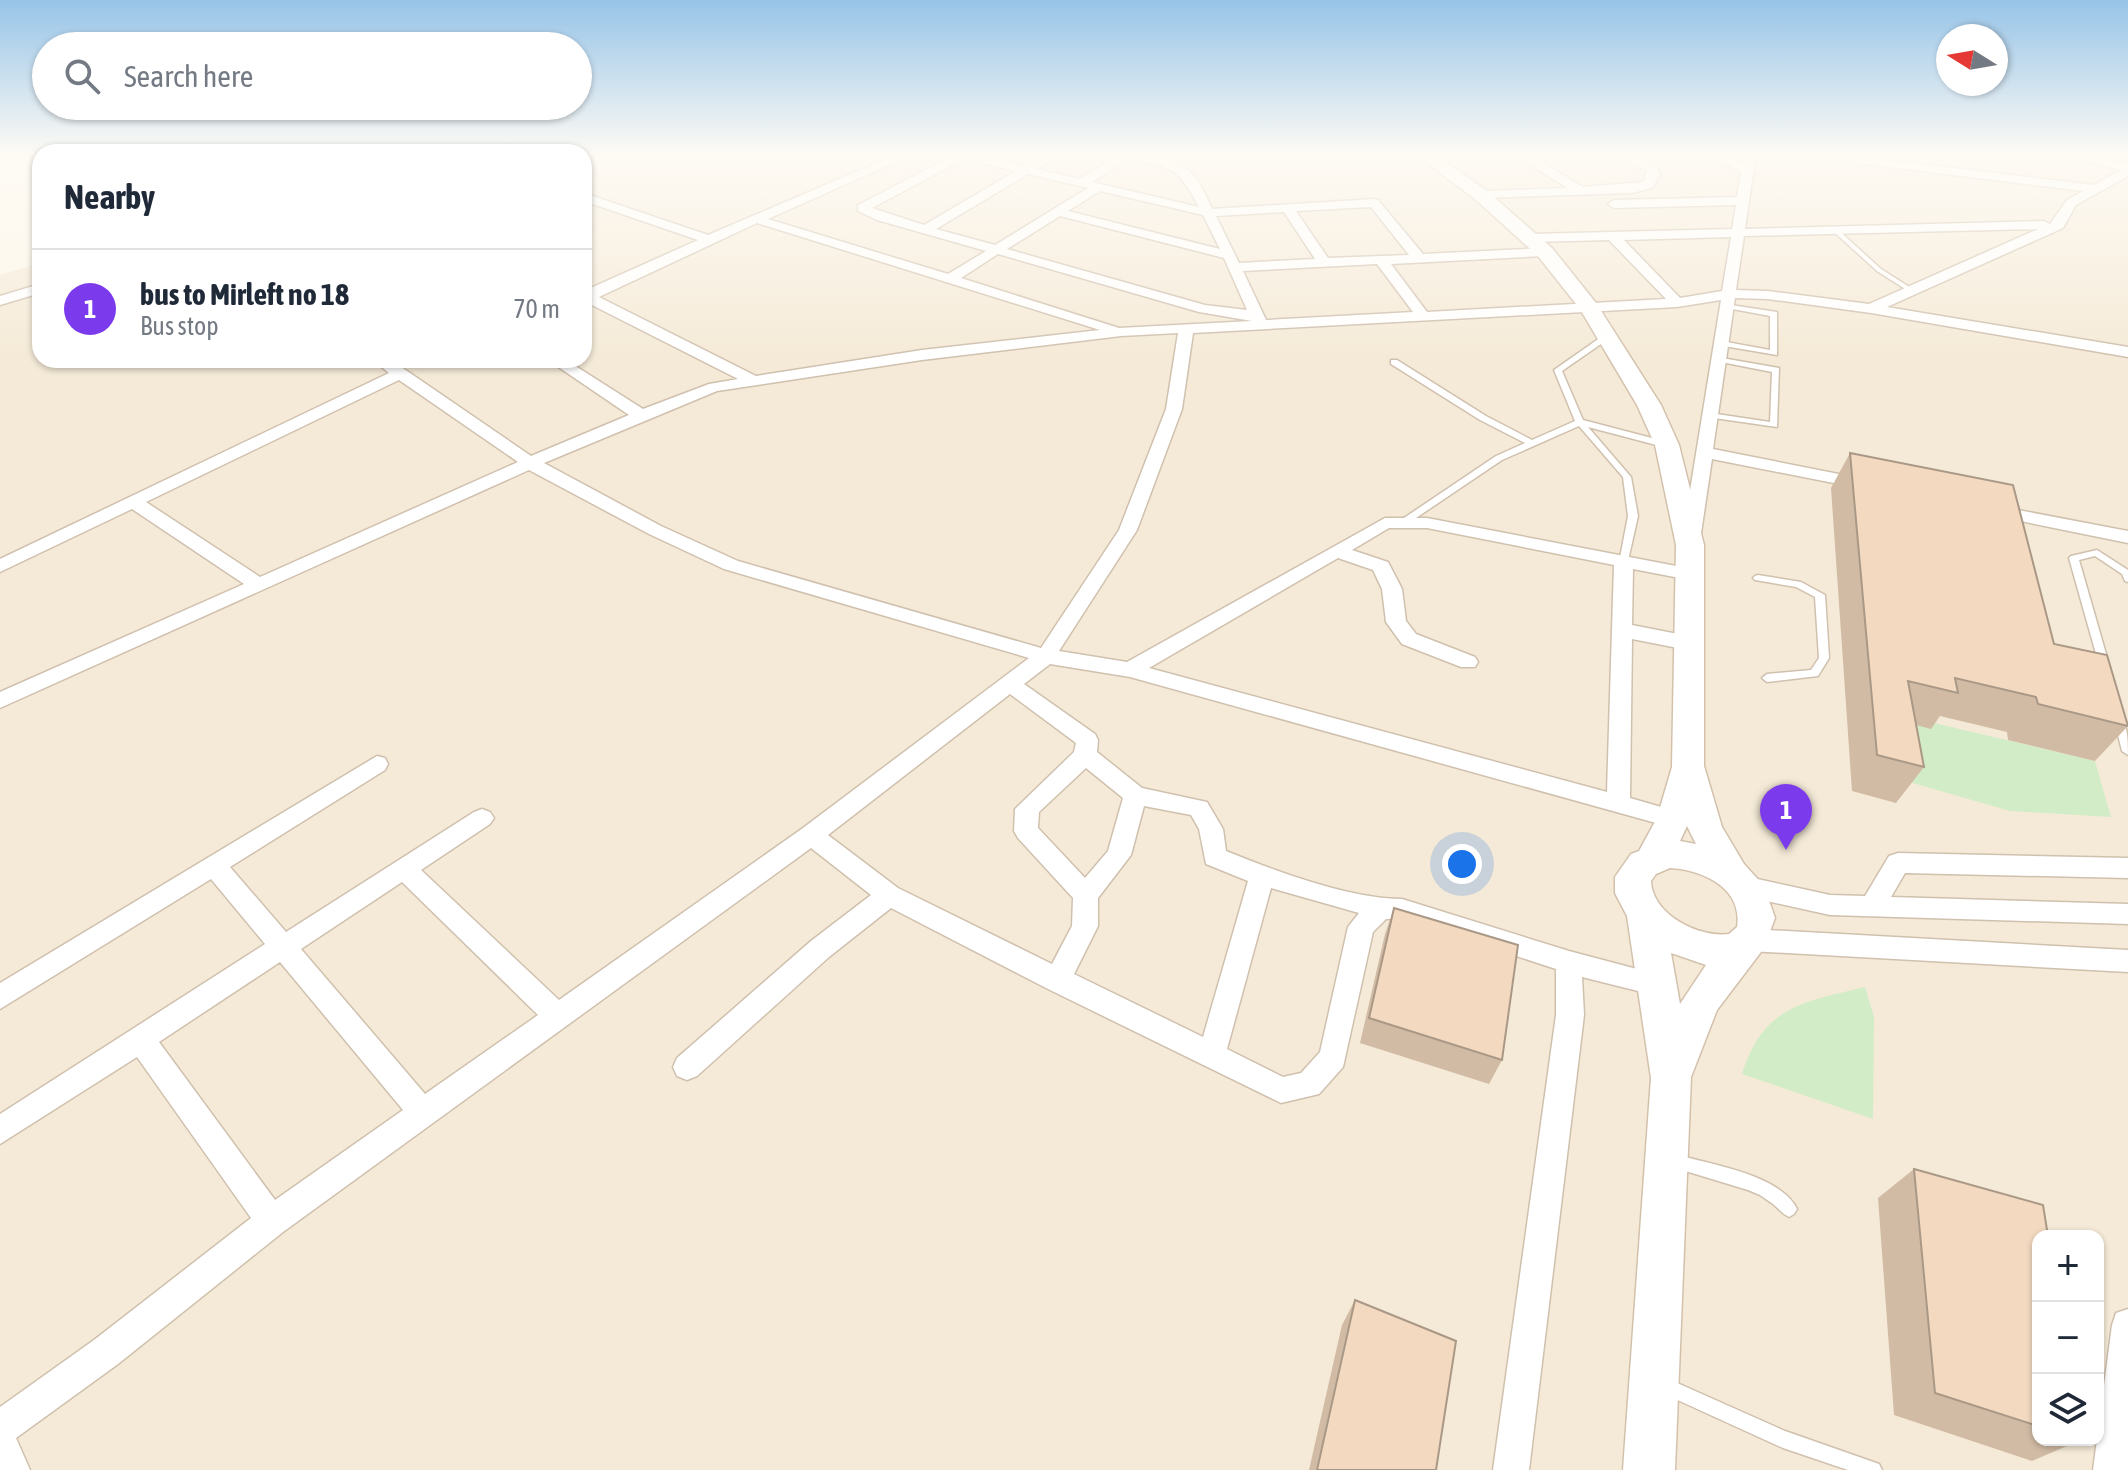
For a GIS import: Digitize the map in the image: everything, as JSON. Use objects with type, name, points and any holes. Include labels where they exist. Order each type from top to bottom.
[{"type":"main road","points":[[1511,222],[1538,245],[1589,307],[1649,405],[1667,445],[1690,545],[1688,766],[1674,819],[1653,858]]},
{"type":"main road","points":[[1671,1078],[1701,1001],[1757,929],[1758,915],[1705,828],[1688,766]]},
{"type":"main road","points":[[1649,1470],[1671,1078],[1645,916],[1633,887],[1635,875],[1642,865],[1653,858],[1684,855],[1700,858],[1738,881]]},
{"type":"main road","points":[[1645,916],[1660,931],[1702,950],[1723,951],[1745,943]]},
{"type":"street","points":[[656,222],[709,240]]},
{"type":"street","points":[[592,293],[750,222]]},
{"type":"street","points":[[764,222],[1121,332]]},
{"type":"street","points":[[901,222],[1204,309],[1259,320]]},
{"type":"street","points":[[925,230],[939,222]]},
{"type":"street","points":[[949,279],[1041,222]]},
{"type":"street","points":[[1091,222],[1232,261],[1324,263],[1418,257],[1613,236],[2058,225]]},
{"type":"street","points":[[1213,222],[1259,320]]},
{"type":"street","points":[[1297,222],[1324,263]]},
{"type":"street","points":[[1389,222],[1418,257]]},
{"type":"street","points":[[1690,545],[1740,222]]},
{"type":"street","points":[[1871,309],[2060,222]]},
{"type":"street","points":[[1613,236],[1677,303]]},
{"type":"street","points":[[1381,260],[1423,316]]},
{"type":"street","points":[[0,301],[32,291]]},
{"type":"street","points":[[0,701],[641,415],[684,397],[750,379],[922,355],[1259,320],[1423,316],[1790,297],[2128,352]]},
{"type":"street","points":[[592,299],[750,379]]},
{"type":"street","points":[[0,1428],[106,1352],[272,1221],[811,835],[1046,656],[1128,530],[1174,409],[1186,329]]},
{"type":"street","points":[[391,368],[530,463],[655,530],[731,565],[1046,656],[1130,670],[1674,819]]},
{"type":"street","points":[[568,368],[641,415]]},
{"type":"street","points":[[0,566],[399,374]]},
{"type":"street","points":[[1704,452],[1889,489]]},
{"type":"street","points":[[135,503],[259,585]]},
{"type":"street","points":[[1966,505],[2128,537]]},
{"type":"street","points":[[1130,670],[1385,523],[1427,523],[1690,574]]},
{"type":"street","points":[[1337,551],[1381,566],[1392,589],[1396,622],[1409,639],[1468,662]]},
{"type":"street","points":[[1618,803],[1624,563]]},
{"type":"street","points":[[1622,630],[1688,643]]},
{"type":"street","points":[[1010,684],[1087,740],[1085,755],[1027,809],[1026,831],[1086,895]]},
{"type":"street","points":[[1085,755],[1135,795],[1199,808],[1211,829],[1215,857],[1262,876],[1380,909],[1402,909],[1569,962],[1658,985]]},
{"type":"street","points":[[0,997],[377,764]]},
{"type":"street","points":[[1057,981],[1085,926],[1086,895],[1119,855],[1135,795]]},
{"type":"street","points":[[0,1130],[482,818]]},
{"type":"street","points":[[811,835],[889,895],[1281,1090],[1309,1085],[1333,1058],[1361,927],[1380,909]]},
{"type":"street","points":[[1872,906],[1898,863],[2128,868]]},
{"type":"street","points":[[214,865],[423,1113]]},
{"type":"street","points":[[404,869],[558,1016]]},
{"type":"street","points":[[1211,1056],[1262,876]]},
{"type":"street","points":[[1738,881],[1830,905],[2128,914]]},
{"type":"street","points":[[687,1067],[820,949],[889,895]]},
{"type":"street","points":[[1745,943],[2128,961]]},
{"type":"street","points":[[1511,1470],[1570,1015],[1569,962]]},
{"type":"street","points":[[140,1039],[272,1221]]},
{"type":"street","points":[[2111,1470],[2128,1325]]},
{"type":"street","points":[[0,1442],[12,1470]]},
{"type":"lane","points":[[1835,230],[1879,270],[1912,291]]},
{"type":"lane","points":[[1720,351],[1774,353],[1774,314],[1728,300]]},
{"type":"lane","points":[[1607,337],[1558,370],[1580,422],[1627,477],[1633,516],[1624,563]]},
{"type":"lane","points":[[1710,415],[1774,425],[1776,370],[1720,351]]},
{"type":"lane","points":[[1394,362],[1483,418],[1532,444]]},
{"type":"lane","points":[[1404,522],[1499,458],[1580,422],[1667,445]]},
{"type":"lane","points":[[2107,677],[2074,558],[2097,553],[2126,573],[2128,579]]},
{"type":"lane","points":[[1758,578],[1798,584],[1820,595],[1824,658],[1814,673],[1767,678]]},
{"type":"lane","points":[[2116,707],[2128,751]]},
{"type":"lane","points":[[1665,1159],[1762,1188],[1778,1197],[1789,1209]]},
{"type":"lane","points":[[1653,1381],[1783,1439],[1873,1470]]},
{"type":"shaded area","points":[[592,222],[2128,222],[2128,1470],[0,1470],[0,275],[32,265],[32,368],[592,368]]},
{"type":"green space","points":[[1883,717],[1930,722],[2095,761],[2111,817],[2010,811],[1892,777]]},
{"type":"green space","points":[[1865,987],[1874,1017],[1873,1119],[1742,1074],[1761,1034],[1788,1011],[1823,997]]},
{"type":"building","points":[[1850,453],[2013,485],[2054,644],[2107,655],[2128,726],[2038,704],[2036,697],[1955,678],[1958,693],[1908,681],[1924,767],[1877,755]]},
{"type":"building","points":[[1394,908],[1518,945],[1502,1060],[1369,1018]]},
{"type":"building","points":[[1914,1169],[2043,1205],[2047,1230],[2032,1230],[2032,1424],[1935,1393]]},
{"type":"building","points":[[1355,1300],[1456,1341],[1436,1470],[1317,1470]]},
{"type":"place","name":"bus to Mirleft no 18","points":[[1786,850]]}]
